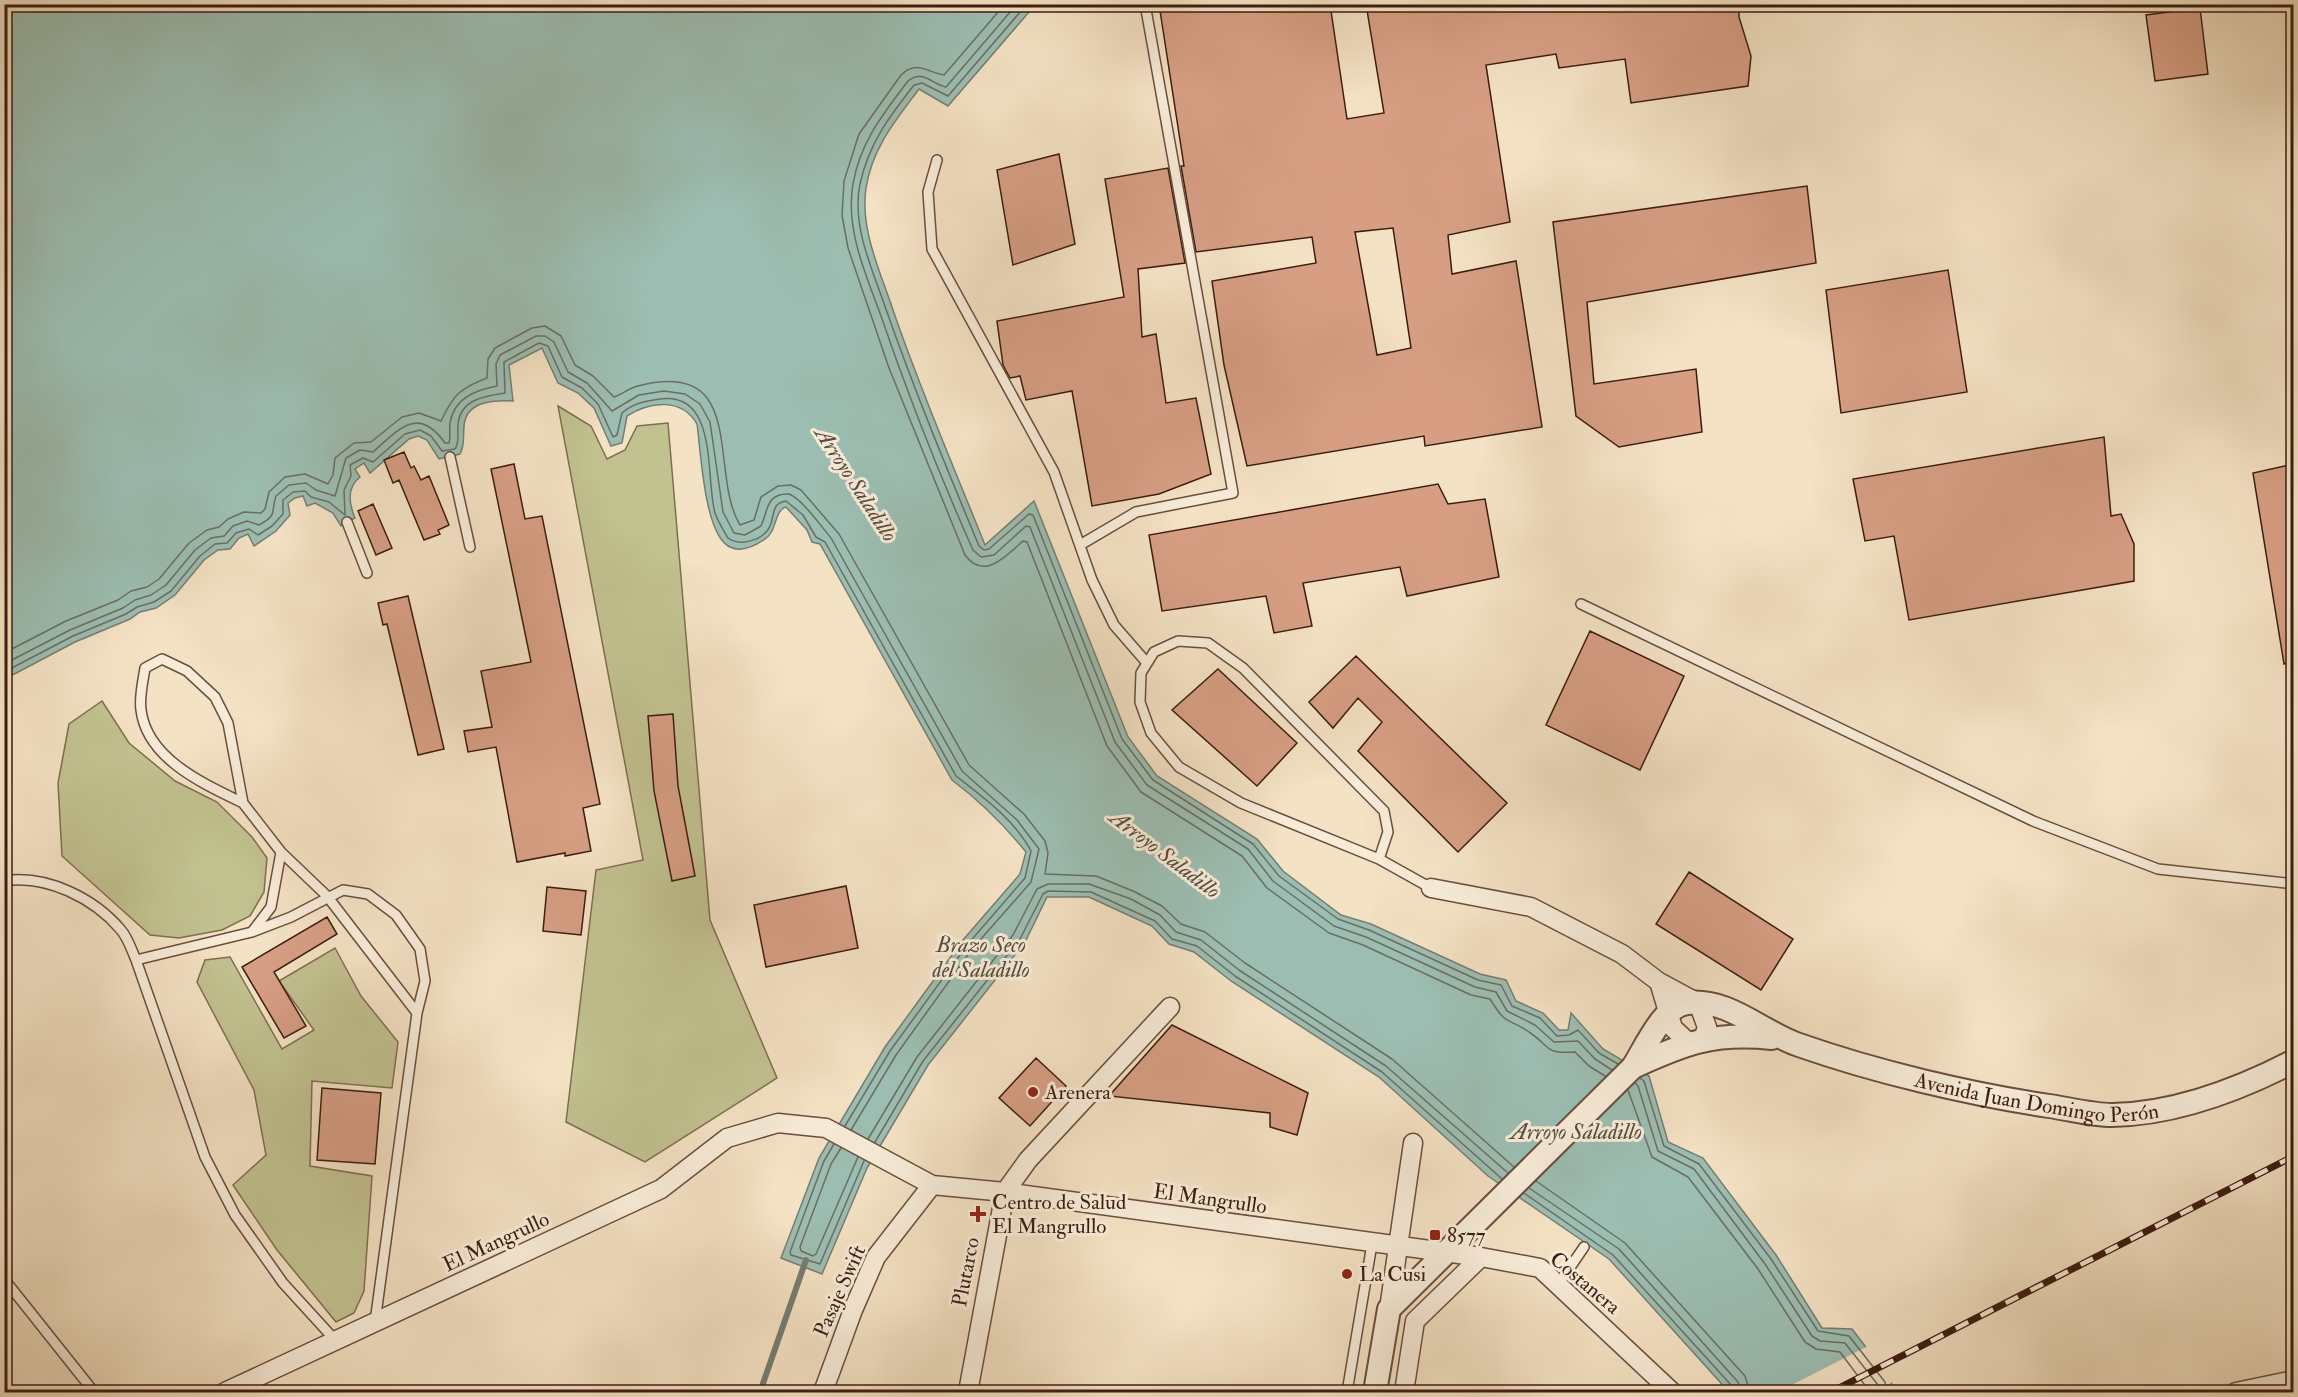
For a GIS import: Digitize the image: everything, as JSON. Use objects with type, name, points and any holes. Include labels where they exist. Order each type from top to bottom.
[{"type":"street","points":[[1431,888],[1531,907],[1622,954],[1659,982],[1698,1003],[1707,1027],[1696,1041],[1673,1028],[1659,982]]},
{"type":"street","name":"Avenida Juan Domingo Perón","points":[[1698,1003],[1711,1002],[1741,1015],[1779,1038],[1822,1053],[1996,1098],[2111,1115],[2163,1109],[2217,1095],[2294,1061]]},
{"type":"street","points":[[1389,1309],[1480,1221],[1633,1066],[1659,1021],[1684,1003],[1698,1003]]},
{"type":"street","name":"Plutarco","points":[[968,1392],[1005,1192],[1028,1160],[1170,1007]]},
{"type":"street","name":"Avenida Juan Domingo Perón","points":[[1633,1066],[1696,1041],[1749,1035],[1779,1038]]},
{"type":"street","name":"El Mangrullo","points":[[225,1392],[661,1189],[727,1138],[778,1123],[826,1128],[932,1185],[1005,1192],[1446,1253]]},
{"type":"street","points":[[1375,1392],[1413,1143]]},
{"type":"street","name":"Pasaje Swift","points":[[823,1392],[853,1310],[876,1257],[932,1185]]},
{"type":"street","name":"Costanera","points":[[1446,1253],[1540,1268],[1672,1392]]},
{"type":"street","points":[[1404,1392],[1415,1321],[1481,1257]]},
{"type":"street","points":[[2236,1392],[2294,1380]]},
{"type":"lane","points":[[1080,545],[1136,512],[1233,493],[1145,4]]},
{"type":"lane","points":[[937,160],[928,192],[932,249],[1054,472],[1092,580],[1114,625],[1147,663]]},
{"type":"lane","points":[[450,457],[470,548]]},
{"type":"lane","points":[[347,522],[367,573]]},
{"type":"lane","points":[[1581,604],[2033,821],[2158,869],[2294,884]]},
{"type":"lane","points":[[1379,859],[1388,832],[1384,811],[1243,668],[1208,643],[1178,641],[1154,652],[1141,673],[1140,702],[1150,733],[1179,767],[1241,803],[1379,859],[1431,888]]},
{"type":"lane","points":[[243,802],[198,782],[154,744],[141,710],[145,668],[162,660],[187,671],[215,697],[228,723],[243,802],[281,852],[327,896],[417,1013]]},
{"type":"lane","points":[[252,932],[271,907],[281,852]]},
{"type":"lane","points":[[4,881],[51,885],[88,900],[122,932],[136,960],[205,1157],[234,1215],[283,1283],[335,1340]]},
{"type":"lane","points":[[136,960],[252,932],[291,917],[327,896],[343,890],[368,894],[396,915],[420,949],[425,981],[417,1013],[375,1322]]},
{"type":"lane","points":[[1347,1392],[1372,1244]]},
{"type":"lane","points":[[1558,1286],[1584,1247]]},
{"type":"lane","points":[[4,1279],[94,1392]]},
{"type":"shaded area","points":[[558,406],[591,426],[607,459],[625,450],[637,426],[668,423],[710,920],[777,1078],[645,1162],[566,1122],[596,870],[643,860]]},
{"type":"shaded area","points":[[102,701],[129,743],[175,781],[217,802],[252,837],[267,858],[264,892],[250,916],[222,930],[179,938],[150,935],[62,856],[58,783],[69,724]]},
{"type":"shaded area","points":[[335,948],[361,996],[398,1042],[392,1088],[312,1081],[310,1166],[372,1176],[364,1291],[354,1313],[336,1322],[277,1250],[233,1185],[266,1155],[254,1090],[197,982],[205,960],[230,957],[282,1049],[314,1030],[279,981]]},
{"type":"water","name":"Arroyo Saladillo","points":[[5,5],[1035,5],[948,106],[919,89],[879,147],[866,188],[868,233],[876,263],[913,367],[985,545],[1034,501],[1128,737],[1157,776],[1257,839],[1283,871],[1341,915],[1371,924],[1480,974],[1506,980],[1516,1001],[1543,1013],[1559,1030],[1568,1030],[1571,1013],[1603,1049],[1649,1076],[1668,1142],[1703,1158],[1776,1255],[1822,1328],[1852,1329],[1891,1380],[1893,1392],[1729,1392],[1609,1259],[1488,1176],[1379,1077],[1231,981],[1194,952],[1169,944],[1152,926],[1089,897],[1047,897],[1025,942],[928,1065],[867,1168],[822,1274],[781,1258],[819,1158],[885,1047],[963,940],[1020,874],[1026,852],[991,814],[952,780],[820,544],[812,542],[807,530],[786,507],[779,512],[772,531],[765,539],[744,549],[730,547],[721,539],[714,527],[705,491],[697,424],[691,416],[675,406],[646,407],[627,416],[622,443],[611,446],[594,408],[578,393],[558,383],[542,348],[509,365],[513,401],[489,402],[470,411],[464,426],[460,454],[439,459],[427,440],[418,436],[409,439],[370,473],[364,463],[355,469],[360,477],[352,486],[350,496],[355,518],[341,526],[333,513],[315,503],[307,506],[303,496],[295,498],[288,503],[290,515],[276,531],[254,546],[248,534],[239,538],[230,549],[218,550],[204,560],[175,595],[156,608],[140,612],[130,619],[75,642],[5,679]]},
{"type":"pier","points":[[1868,1346],[1895,1381],[1873,1392],[1778,1392]]},
{"type":"building","points":[[1159,4],[1330,4],[1347,119],[1384,113],[1366,4],[1739,4],[1739,17],[1751,56],[1748,86],[1631,103],[1625,59],[1559,68],[1556,54],[1486,65],[1510,222],[1448,235],[1452,274],[1516,261],[1542,427],[1425,446],[1424,436],[1247,466],[1224,365],[1212,281],[1316,263],[1312,237],[1196,252],[1181,166],[1184,166]],"holes":[[[1393,228],[1411,348],[1377,355],[1355,232]]]},
{"type":"building","points":[[2200,8],[2208,74],[2155,81],[2146,15]]},
{"type":"building","points":[[1059,154],[1075,244],[1013,265],[997,170]]},
{"type":"building","points":[[1168,168],[1185,263],[1138,269],[1142,337],[1156,334],[1166,403],[1196,398],[1211,474],[1159,494],[1092,506],[1072,391],[1026,400],[1020,376],[1010,378],[1003,365],[997,321],[1124,297],[1105,179]]},
{"type":"building","points":[[1807,186],[1816,263],[1587,302],[1594,384],[1696,369],[1702,432],[1619,447],[1576,416],[1553,222]]},
{"type":"building","points":[[1948,270],[1967,392],[1841,413],[1826,290]]},
{"type":"building","points":[[2104,437],[2111,516],[2121,514],[2134,544],[2134,581],[1909,620],[1894,536],[1865,541],[1853,479]]},
{"type":"building","points":[[404,452],[411,468],[414,466],[421,480],[429,476],[449,525],[438,530],[440,534],[424,540],[399,480],[393,483],[384,460]]},
{"type":"building","points":[[514,464],[525,519],[542,516],[600,804],[583,808],[591,851],[565,856],[565,853],[517,862],[496,747],[468,752],[464,731],[492,727],[481,671],[531,662],[491,469]]},
{"type":"building","points":[[2294,464],[2294,663],[2284,664],[2253,473]]},
{"type":"building","points":[[1438,484],[1448,504],[1485,499],[1499,577],[1407,596],[1400,567],[1303,583],[1312,626],[1274,633],[1266,596],[1162,611],[1149,535]]},
{"type":"building","points":[[373,504],[392,548],[376,555],[358,511]]},
{"type":"building","points":[[408,596],[444,749],[418,755],[387,624],[383,625],[378,603]]},
{"type":"building","points":[[1590,631],[1684,676],[1640,770],[1546,725]]},
{"type":"building","points":[[1356,656],[1507,803],[1458,852],[1358,751],[1382,722],[1358,698],[1333,728],[1309,702]]},
{"type":"building","points":[[1218,669],[1297,743],[1257,786],[1172,710]]},
{"type":"building","points":[[673,714],[678,786],[695,876],[672,881],[654,791],[648,716]]},
{"type":"building","points":[[1689,872],[1793,939],[1761,990],[1656,924]]},
{"type":"building","points":[[846,886],[858,948],[766,967],[754,905]]},
{"type":"building","points":[[547,887],[586,891],[581,935],[543,931]]},
{"type":"building","points":[[327,917],[337,934],[274,972],[306,1026],[284,1038],[242,967]]},
{"type":"building","points":[[1172,1025],[1308,1093],[1297,1135],[1270,1127],[1270,1113],[1109,1096]]},
{"type":"building","name":"Arenera","points":[[1036,1058],[1066,1086],[1030,1126],[999,1098]]},
{"type":"building","points":[[322,1088],[381,1093],[375,1164],[317,1160]]},
{"type":"waterway","name":"Brazo Seco del Saladillo","points":[[760,1392],[806,1260]]},
{"type":"railway","points":[[1831,1392],[2294,1156]]},
{"type":"place","name":"Arenera","points":[[1033,1092]]},
{"type":"place","name":"Centro de Salud El Mangrullo","points":[[978,1214]]},
{"type":"place","name":"8577","points":[[1435,1235]]},
{"type":"place","name":"La Cusi","points":[[1347,1274]]}]
